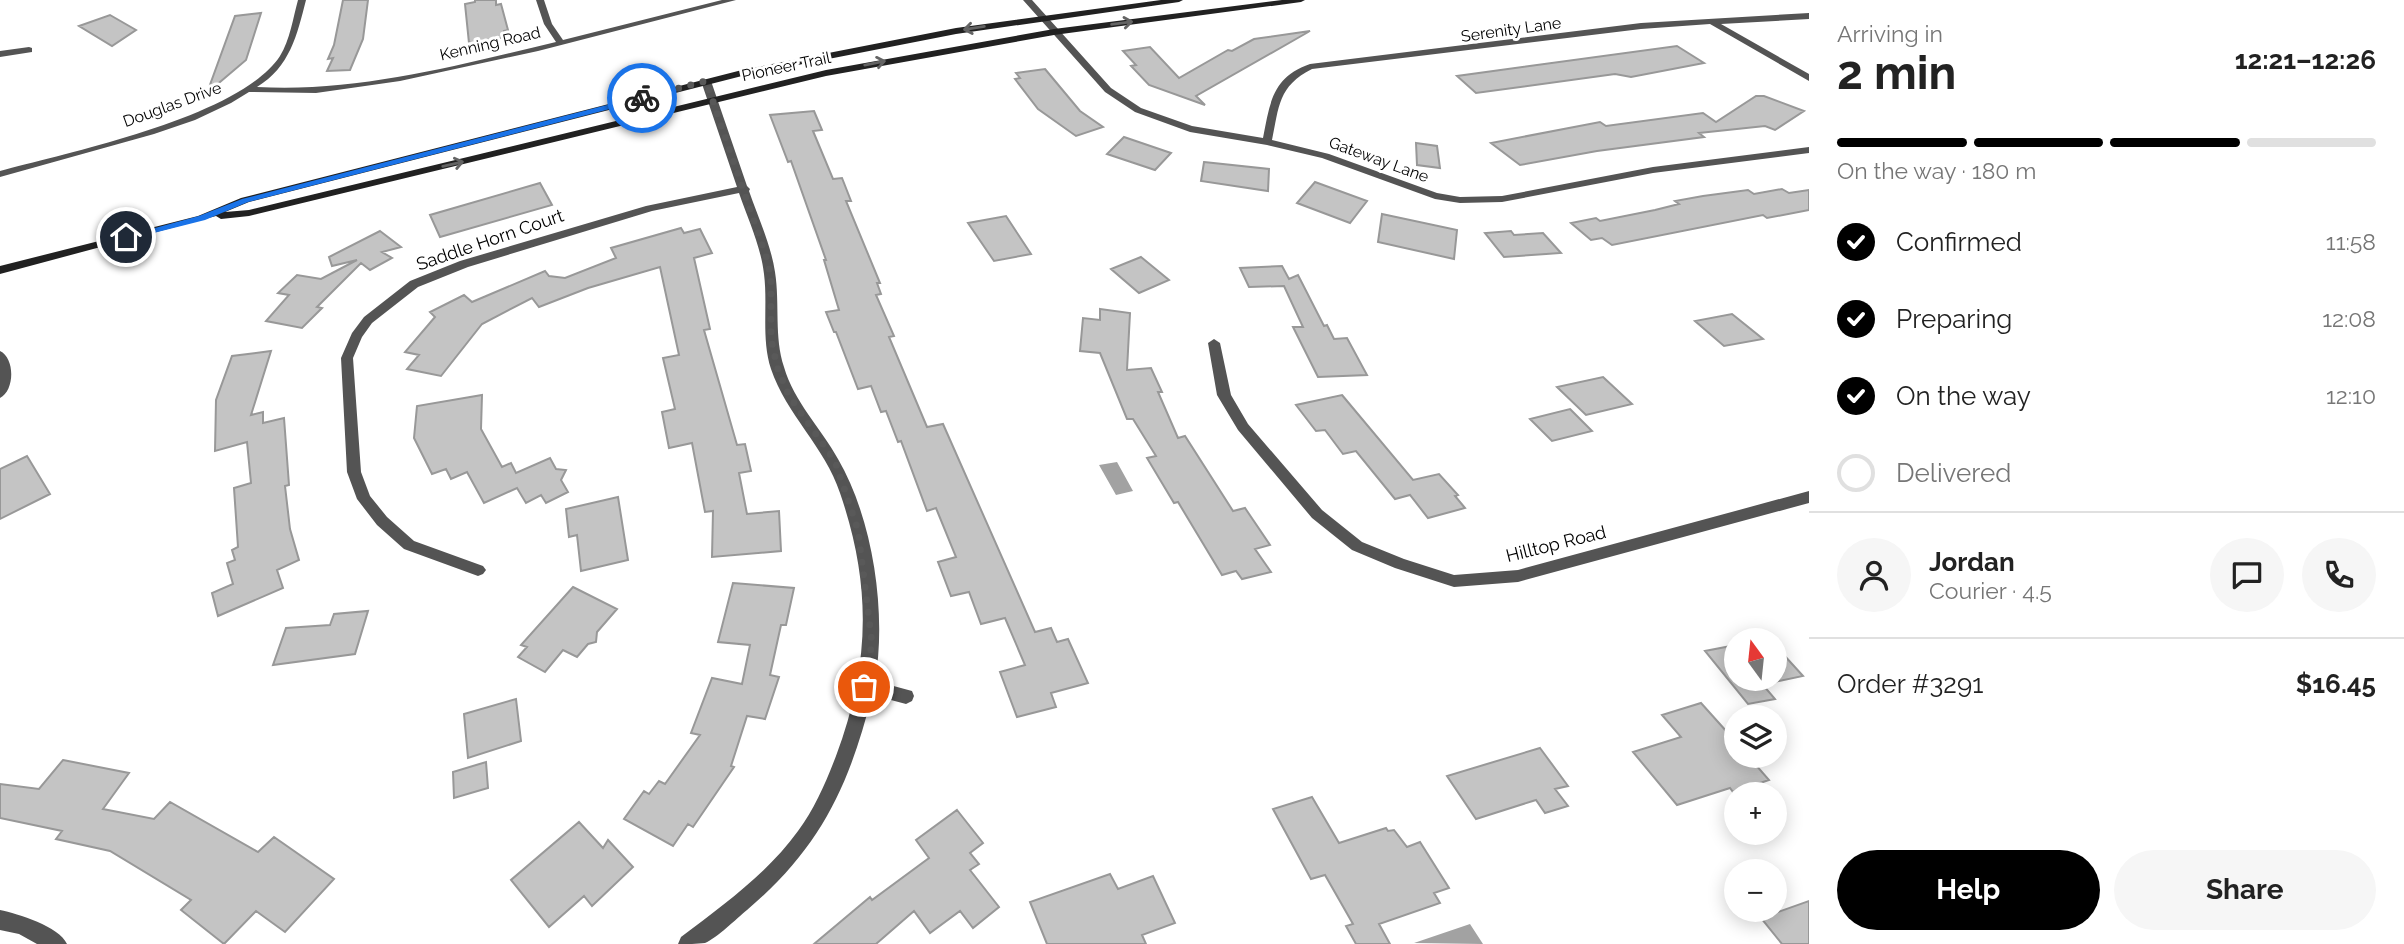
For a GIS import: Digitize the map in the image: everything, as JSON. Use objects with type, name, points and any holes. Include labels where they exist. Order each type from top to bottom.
[{"type":"main road","name":"Pioneer Trail","points":[[0,270],[202,218],[245,200],[706,81],[875,45],[1042,18],[1179,0]]},
{"type":"main road","name":"Pioneer Trail","points":[[202,218],[249,213],[480,158],[713,98],[889,60],[1054,32],[1301,0]]},
{"type":"street","name":"Douglas Drive","points":[[0,174],[185,120],[252,90],[283,58],[302,0]]},
{"type":"street","points":[[540,0],[548,24],[560,42]]},
{"type":"street","name":"Kenning Road","points":[[252,90],[288,93],[350,87],[515,55],[732,0]]},
{"type":"street","name":"Gateway Lane","points":[[1027,0],[1108,90],[1138,110],[1190,129],[1267,142],[1343,162],[1435,196],[1472,200],[1502,199],[1653,170],[1809,150]]},
{"type":"street","name":"Serenity Lane","points":[[1267,142],[1277,92],[1288,78],[1310,67],[1641,26],[1809,16]]},
{"type":"street","points":[[1710,21],[1809,78]]},
{"type":"street","points":[[0,54],[29,50]]},
{"type":"street","points":[[688,944],[770,877],[806,835],[830,792],[858,715],[872,643],[858,530],[835,461],[789,396],[777,367],[769,311],[771,279],[745,189],[706,81]]},
{"type":"street","name":"Saddle Horn Court","points":[[478,570],[409,545],[382,522],[365,499],[354,472],[348,358],[356,336],[368,320],[414,284],[464,264],[650,208],[745,189]]},
{"type":"street","name":"Hilltop Road","points":[[1214,343],[1224,396],[1243,427],[1317,514],[1357,546],[1400,564],[1454,581],[1518,576],[1809,497]]},
{"type":"street","points":[[0,355],[6,376],[0,393]]},
{"type":"street","points":[[864,687],[906,696]]},
{"type":"street","points":[[0,920],[22,925],[57,944]]},
{"type":"shaded area","points":[[1117,462],[1133,491],[1116,495],[1099,465]]},
{"type":"shaded area","points":[[1470,924],[1483,944],[1414,943]]},
{"type":"building","points":[[343,0],[368,0],[363,39],[350,70],[327,71],[333,58],[328,59],[334,45]]},
{"type":"building","points":[[475,0],[496,0],[496,5],[501,4],[508,30],[504,31],[506,37],[469,43],[465,4]]},
{"type":"building","points":[[261,13],[246,60],[207,93],[235,16]]},
{"type":"building","points":[[110,15],[136,30],[112,46],[79,26]]},
{"type":"building","points":[[1310,31],[1196,96],[1205,105],[1149,85],[1131,66],[1136,65],[1123,51],[1150,47],[1179,78],[1228,50],[1232,51],[1254,39]]},
{"type":"building","points":[[1677,46],[1704,63],[1631,77],[1615,74],[1476,93],[1457,76]]},
{"type":"building","points":[[1045,69],[1080,111],[1103,127],[1076,136],[1038,109],[1015,79],[1020,78],[1016,73]]},
{"type":"building","points":[[1756,96],[1764,96],[1804,111],[1775,130],[1765,126],[1699,133],[1704,137],[1597,151],[1520,165],[1491,143],[1600,122],[1606,126],[1703,113],[1716,122]]},
{"type":"building","points":[[814,111],[822,130],[813,131],[833,179],[842,178],[851,201],[846,201],[880,283],[877,283],[881,294],[876,295],[894,336],[889,337],[927,427],[943,424],[1035,632],[1051,628],[1057,642],[1068,639],[1088,683],[1051,693],[1056,707],[1017,717],[1000,672],[1025,665],[1005,618],[981,624],[969,592],[951,596],[938,562],[956,557],[936,508],[927,511],[901,441],[898,442],[886,411],[881,412],[871,386],[858,389],[834,332],[826,312],[839,310],[826,260],[791,161],[788,162],[770,115]]},
{"type":"building","points":[[1124,137],[1171,153],[1155,170],[1107,154]]},
{"type":"building","points":[[1416,143],[1437,146],[1440,168],[1417,165]]},
{"type":"building","points":[[1204,162],[1269,169],[1268,191],[1201,181]]},
{"type":"building","points":[[1315,182],[1367,201],[1350,223],[1297,203]]},
{"type":"building","points":[[540,183],[552,205],[440,237],[430,215]]},
{"type":"building","points":[[1782,189],[1789,193],[1809,190],[1809,210],[1767,218],[1763,215],[1612,245],[1602,238],[1591,240],[1571,223],[1596,218],[1600,221],[1655,210],[1679,204],[1675,201],[1703,196],[1748,190],[1754,194]]},
{"type":"building","points":[[1382,214],[1457,230],[1454,259],[1378,242]]},
{"type":"building","points":[[1006,216],[1031,254],[994,261],[968,223]]},
{"type":"building","points":[[681,228],[684,233],[700,229],[712,253],[694,258],[710,329],[704,330],[737,445],[745,444],[751,471],[739,473],[747,514],[779,511],[781,551],[712,557],[713,511],[705,512],[692,443],[669,448],[662,412],[675,409],[663,358],[679,355],[660,267],[588,288],[539,307],[532,298],[482,324],[441,376],[407,369],[419,355],[405,352],[435,317],[430,312],[464,295],[472,302],[545,271],[549,276],[565,278],[616,258],[611,248]]},
{"type":"building","points":[[380,231],[401,247],[382,252],[392,258],[370,270],[361,263],[317,307],[322,308],[302,328],[266,321],[289,295],[278,293],[297,275],[321,279],[357,260],[332,266],[329,257]]},
{"type":"building","points":[[1511,231],[1514,235],[1543,233],[1561,253],[1504,257],[1485,233]]},
{"type":"building","points":[[1141,257],[1169,280],[1139,293],[1111,269]]},
{"type":"building","points":[[1282,266],[1289,279],[1298,275],[1324,326],[1327,325],[1334,339],[1347,338],[1367,375],[1318,377],[1293,327],[1303,327],[1284,286],[1249,287],[1240,268]]},
{"type":"building","points":[[1100,309],[1130,313],[1127,370],[1151,368],[1162,392],[1158,392],[1178,438],[1185,436],[1233,511],[1245,508],[1270,545],[1255,549],[1271,572],[1242,579],[1236,571],[1222,575],[1178,502],[1174,503],[1147,458],[1156,456],[1133,419],[1127,419],[1100,353],[1080,351],[1083,318],[1100,320]]},
{"type":"building","points":[[1732,314],[1763,339],[1724,346],[1695,321]]},
{"type":"building","points":[[271,351],[251,415],[263,412],[263,423],[284,418],[289,485],[285,486],[290,529],[299,560],[277,570],[283,588],[218,616],[212,593],[233,584],[227,563],[235,560],[232,550],[238,547],[234,488],[251,483],[247,442],[215,451],[216,400],[232,356]]},
{"type":"building","points":[[1603,377],[1632,404],[1586,415],[1557,387]]},
{"type":"building","points":[[482,395],[481,429],[502,467],[511,463],[516,473],[550,458],[556,469],[566,470],[561,480],[568,492],[546,503],[541,495],[526,503],[517,488],[484,503],[467,472],[451,479],[446,469],[432,474],[414,438],[417,406]]},
{"type":"building","points":[[1342,395],[1413,480],[1439,474],[1458,495],[1455,496],[1465,508],[1428,518],[1410,495],[1395,499],[1356,451],[1343,454],[1325,430],[1316,431],[1296,405]]},
{"type":"building","points":[[1570,409],[1592,431],[1552,441],[1530,419]]},
{"type":"building","points":[[27,456],[50,494],[0,519],[0,469]]},
{"type":"building","points":[[618,497],[628,560],[581,571],[577,535],[569,537],[566,509]]},
{"type":"building","points":[[733,583],[794,588],[786,625],[781,625],[770,675],[779,677],[765,719],[747,716],[731,766],[734,767],[693,827],[688,824],[673,846],[624,819],[644,791],[649,794],[659,781],[665,784],[700,735],[691,733],[712,678],[742,684],[750,645],[718,642]]},
{"type":"building","points":[[573,587],[617,609],[597,632],[596,642],[588,644],[577,657],[563,650],[545,672],[518,657],[527,647],[521,645]]},
{"type":"building","points":[[368,611],[355,654],[273,665],[286,628],[330,625],[334,614]]},
{"type":"building","points":[[1724,647],[1724,674],[1705,651]]},
{"type":"building","points":[[1787,658],[1803,676],[1787,679]]},
{"type":"building","points":[[1737,691],[1768,691],[1775,699],[1748,704]]},
{"type":"building","points":[[516,699],[521,741],[468,758],[464,714]]},
{"type":"building","points":[[1701,703],[1724,729],[1724,768],[1758,768],[1769,780],[1724,782],[1724,790],[1677,805],[1633,752],[1681,737],[1662,715]]},
{"type":"building","points":[[1540,748],[1568,786],[1555,789],[1568,806],[1545,813],[1536,800],[1476,819],[1447,776]]},
{"type":"building","points":[[63,760],[129,773],[103,809],[154,819],[170,802],[258,852],[274,837],[334,879],[285,932],[256,911],[224,944],[181,910],[191,900],[110,851],[56,839],[62,831],[0,818],[0,784],[39,789]]},
{"type":"building","points":[[486,762],[488,788],[454,798],[453,772]]},
{"type":"building","points":[[1312,797],[1339,843],[1386,828],[1388,831],[1394,830],[1407,847],[1420,842],[1449,888],[1434,893],[1440,903],[1379,924],[1390,944],[1356,944],[1346,926],[1353,924],[1325,875],[1311,879],[1273,809]]},
{"type":"building","points":[[957,810],[983,843],[970,853],[979,864],[970,870],[999,907],[973,928],[960,911],[930,933],[914,911],[876,944],[814,944],[870,897],[872,900],[929,858],[916,840]]},
{"type":"building","points":[[579,822],[603,848],[608,840],[633,867],[592,906],[584,896],[549,927],[511,880]]},
{"type":"building","points":[[1110,874],[1118,889],[1153,876],[1175,923],[1142,935],[1146,944],[1047,944],[1030,902]]},
{"type":"building","points":[[1809,901],[1809,944],[1782,944],[1764,922],[1787,922],[1787,909]]},
{"type":"way so far","points":[[642,98],[706,81],[713,98],[768,262],[771,279],[771,338],[777,367],[789,396],[835,461],[858,530],[872,643],[864,687]]},
{"type":"route","points":[[126,237],[202,218],[245,200],[642,98]]}]
